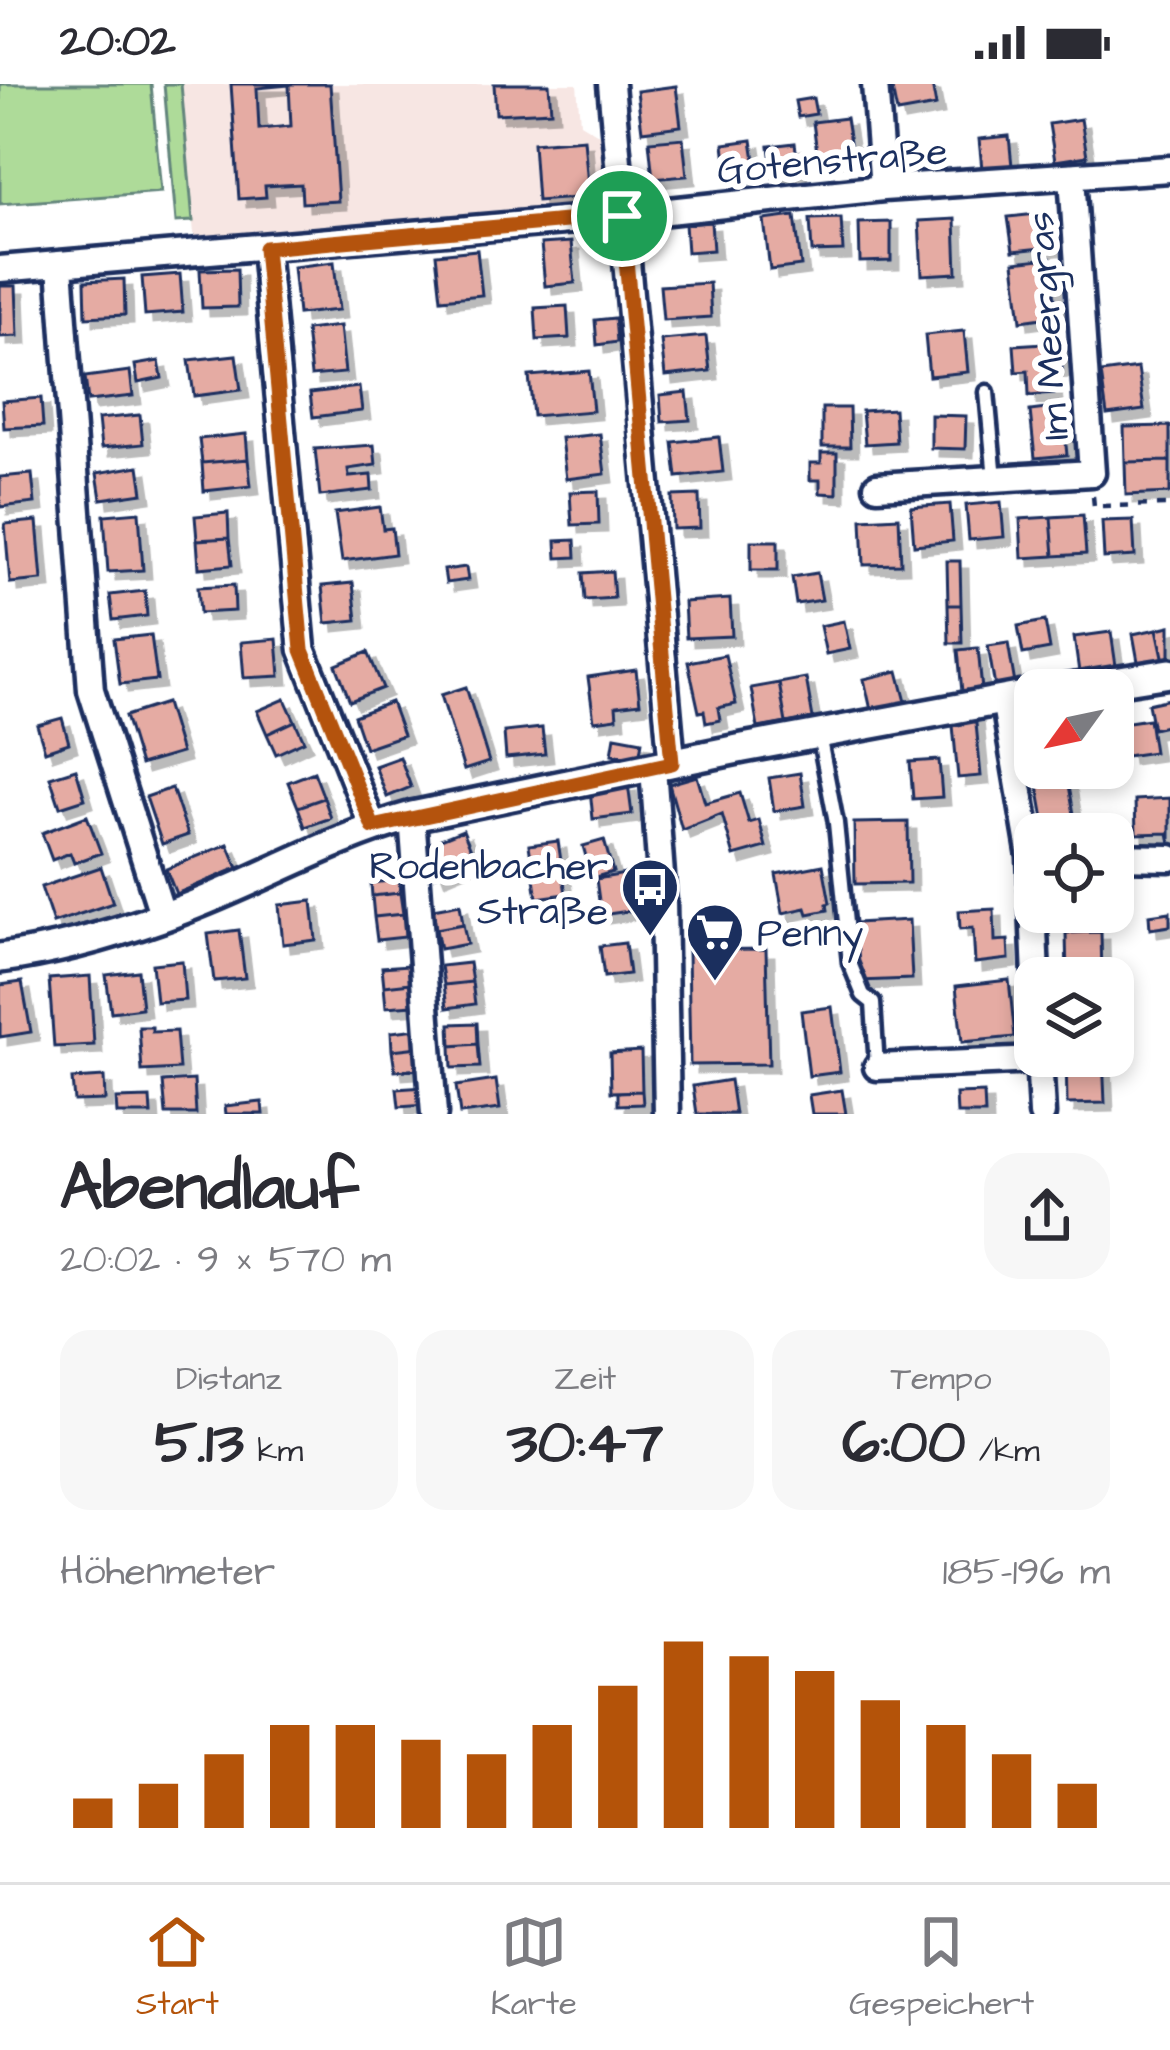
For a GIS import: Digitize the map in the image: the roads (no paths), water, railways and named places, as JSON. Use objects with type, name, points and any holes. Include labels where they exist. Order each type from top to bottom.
[{"type":"street","points":[[611,84],[663,765],[667,1114]]},
{"type":"street","points":[[875,84],[883,188]]},
{"type":"street","name":"Gotenstraße","points":[[0,269],[622,216],[883,188],[1170,169]]},
{"type":"street","name":"Im Meergras","points":[[877,486],[1091,473],[1072,176]]},
{"type":"street","points":[[265,248],[302,650],[373,827]]},
{"type":"street","points":[[60,266],[91,690],[163,917]]},
{"type":"street","points":[[1134,679],[1170,673]]},
{"type":"street","points":[[0,958],[27,955],[163,917],[373,827],[412,816],[1014,697]]},
{"type":"street","points":[[1004,699],[1025,813]]},
{"type":"street","points":[[412,816],[434,1114]]},
{"type":"street","points":[[1134,857],[1170,858]]},
{"type":"street","points":[[877,1067],[1014,1059]]},
{"type":"street","points":[[1040,1077],[1042,1114]]},
{"type":"lane","points":[[987,392],[994,479]]},
{"type":"lane","points":[[819,734],[836,823],[850,964],[863,994],[873,1003],[877,1067]]},
{"type":"place","name":"Rodenbacher Straße","points":[[650,938]]},
{"type":"place","name":"Penny","points":[[715,983]]}]
